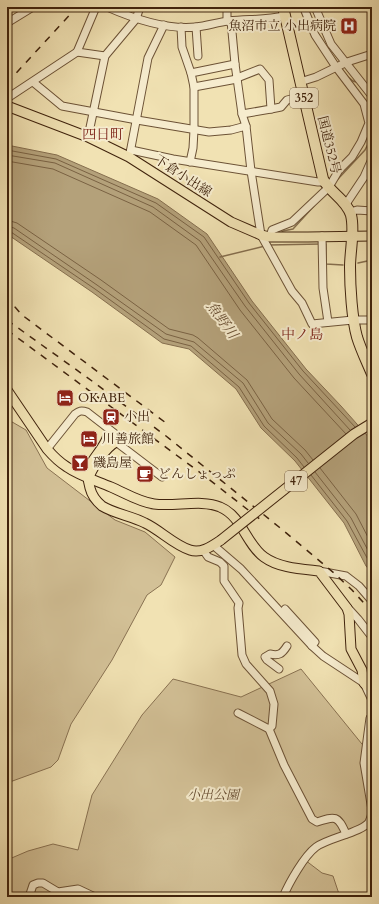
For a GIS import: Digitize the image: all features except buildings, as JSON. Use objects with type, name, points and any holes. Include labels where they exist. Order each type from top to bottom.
[{"type":"highway","name":"国道352号","points":[[284,11],[317,157],[327,184],[348,208]]},
{"type":"highway","points":[[348,208],[352,221],[350,268],[354,320],[358,339],[372,374]]},
{"type":"main road","name":"下倉小出線","points":[[7,106],[88,136],[130,154],[231,222],[265,236],[322,241],[352,236],[372,236]]},
{"type":"main road","points":[[7,390],[47,449],[54,457],[68,468],[134,497],[154,504],[208,504],[219,506],[233,516],[257,550],[270,561],[280,565],[319,571],[348,608],[351,649],[362,670],[364,683],[372,690]]},
{"type":"main road","name":"47","points":[[203,550],[217,542],[354,434],[372,423]]},
{"type":"main road","points":[[116,442],[116,438],[114,436],[108,436],[107,441],[89,466],[90,488],[93,497],[101,505],[112,511],[144,522],[190,550],[203,550]]},
{"type":"street","points":[[7,23],[33,7]]},
{"type":"street","points":[[7,100],[9,96],[77,52],[96,7]]},
{"type":"street","points":[[107,7],[136,19],[181,27],[196,27],[229,21],[268,20],[284,11]]},
{"type":"street","points":[[88,136],[105,56],[136,19],[140,7]]},
{"type":"street","points":[[226,7],[242,114],[246,126],[251,171],[265,236],[292,291],[302,303],[312,324],[372,320]]},
{"type":"street","points":[[265,236],[272,230],[292,222],[352,157],[362,142],[369,123],[364,104],[340,65],[315,7]]},
{"type":"street","points":[[305,11],[314,35],[340,65],[372,96]]},
{"type":"street","points":[[164,24],[148,58],[130,154],[251,171],[327,184]]},
{"type":"street","points":[[181,27],[182,47],[194,87],[194,130],[190,162]]},
{"type":"street","points":[[196,27],[198,56]]},
{"type":"street","points":[[77,52],[105,56]]},
{"type":"street","points":[[300,82],[316,77],[340,65],[372,54]]},
{"type":"street","points":[[191,73],[235,64]]},
{"type":"street","points":[[194,87],[237,79],[260,69],[269,80],[271,109]]},
{"type":"street","points":[[32,82],[62,106],[209,132],[231,130],[246,126]]},
{"type":"street","points":[[242,114],[281,107],[287,100],[303,96]]},
{"type":"street","points":[[372,159],[348,208],[357,210],[372,210]]},
{"type":"street","points":[[322,241],[323,288],[328,322]]},
{"type":"street","points":[[47,449],[75,414],[79,411],[86,412],[118,436],[118,440],[116,442],[162,477]]},
{"type":"street","points":[[217,542],[312,646],[323,656],[364,683],[372,700]]},
{"type":"street","points":[[203,550],[208,557],[220,562],[224,566],[224,581],[239,603],[238,608],[242,655],[246,664],[270,691],[274,704],[272,726],[269,729]]},
{"type":"street","points":[[319,571],[346,576],[359,586],[372,600]]},
{"type":"street","points":[[348,608],[372,637]]},
{"type":"street","points":[[285,609],[315,642],[312,646]]},
{"type":"street","points":[[279,669],[265,657],[270,654],[277,656],[281,654],[287,646]]},
{"type":"street","points":[[238,713],[269,729],[284,764],[312,818],[317,822],[333,817],[338,818],[346,834]]},
{"type":"street","points":[[284,897],[288,885],[314,849],[321,844],[362,828],[369,823],[372,816],[372,810],[364,763],[370,718],[372,717]]},
{"type":"street","points":[[29,897],[33,885],[38,883],[43,883],[58,892],[67,894],[78,889],[95,897]]},
{"type":"green space","points":[[7,419],[26,430],[47,468],[115,520],[145,532],[175,557],[161,585],[147,595],[112,660],[71,724],[58,760],[51,767],[7,783]]},
{"type":"green space","name":"小出公園","points":[[301,669],[366,749],[372,810],[369,823],[321,844],[305,860],[322,873],[333,876],[340,897],[7,897],[7,860],[28,851],[53,844],[78,850],[92,795],[142,715],[173,679],[241,697]]},
{"type":"water","name":"魚野川","points":[[7,145],[57,155],[158,199],[207,234],[252,301],[306,369],[372,441],[372,573],[366,566],[344,523],[295,461],[261,428],[236,389],[189,349],[162,343],[92,292],[7,234]]},
{"type":"waterway","points":[[348,77],[356,82]]},
{"type":"waterway","points":[[338,179],[365,150],[372,136]]},
{"type":"waterway","points":[[281,233],[283,231],[293,229],[314,206]]},
{"type":"waterway","points":[[268,245],[321,244]]},
{"type":"waterway","points":[[324,244],[326,244],[326,264],[343,265]]},
{"type":"waterway","points":[[220,257],[265,246]]},
{"type":"waterway","points":[[358,263],[372,260]]},
{"type":"railway","points":[[7,83],[77,7]]},
{"type":"railway","points":[[7,295],[22,315],[166,423]]},
{"type":"railway","points":[[7,320],[166,436],[334,573],[372,612]]},
{"type":"railway","points":[[7,330],[202,474],[261,520]]},
{"type":"place","name":"魚沼市立 小出病院","points":[[349,26]]},
{"type":"place","name":"OKABE","points":[[65,398]]},
{"type":"place","name":"小出","points":[[111,417]]},
{"type":"place","name":"川善旅館","points":[[89,439]]},
{"type":"place","name":"磯島屋","points":[[80,463]]},
{"type":"place","name":"どんしょっぷ","points":[[145,474]]},
{"type":"district","name":"四日町","points":[[103,134]]},
{"type":"district","name":"中ノ島","points":[[302,334]]}]
